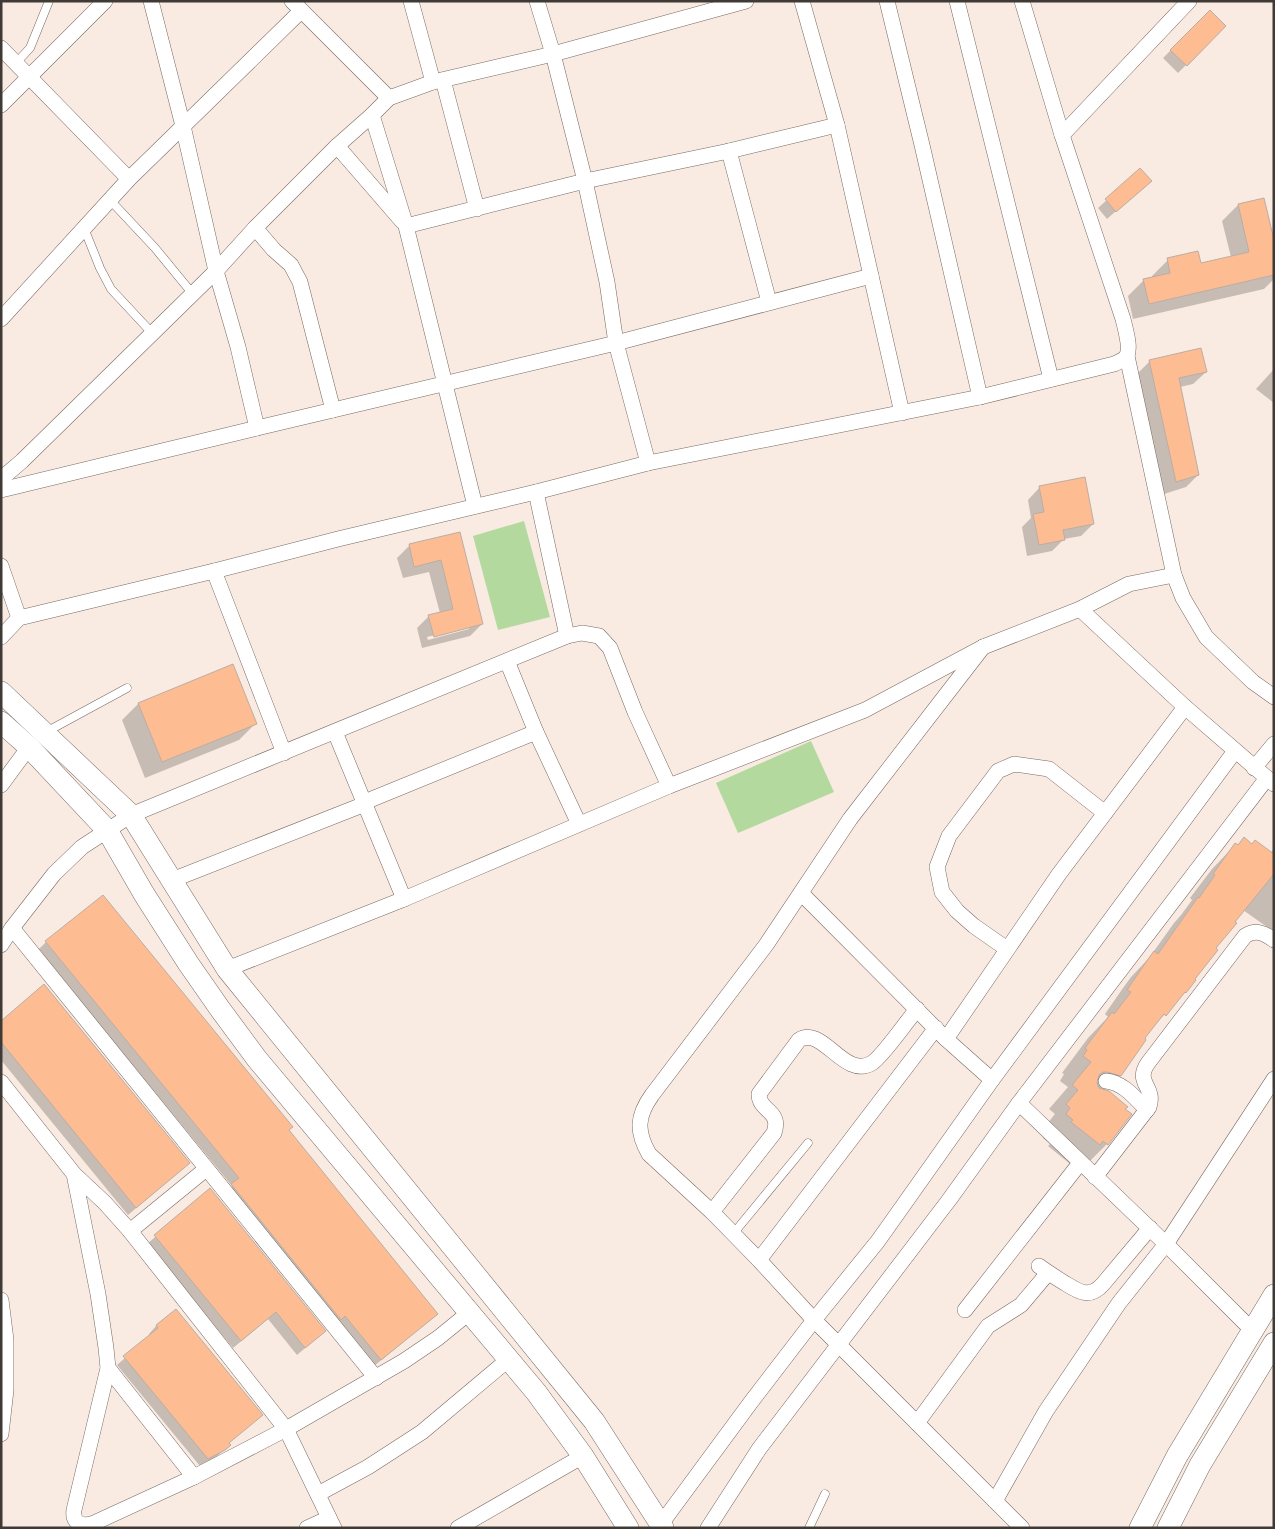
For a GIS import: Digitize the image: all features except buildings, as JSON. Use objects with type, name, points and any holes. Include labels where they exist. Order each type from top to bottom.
[{"type":"main road","points":[[1,692],[107,830],[144,894],[188,963],[225,1016],[264,1066],[536,1392],[583,1456],[628,1528]]},
{"type":"main road","points":[[1,722],[36,740],[131,815],[227,969],[594,1421],[662,1526]]},
{"type":"main road","points":[[1140,1528],[1178,1456],[1274,1295]]},
{"type":"main road","points":[[1168,1528],[1200,1465],[1274,1343]]},
{"type":"street","points":[[1,105],[105,1]]},
{"type":"street","points":[[151,1],[183,126],[216,271],[238,347],[257,428]]},
{"type":"street","points":[[411,1],[438,81],[477,209]]},
{"type":"street","points":[[537,1],[553,54],[585,181],[607,282],[616,343],[648,463]]},
{"type":"street","points":[[1,479],[22,461],[216,271],[336,146],[389,98],[438,81],[553,54],[746,1]]},
{"type":"street","points":[[802,1],[836,125],[902,413]]},
{"type":"street","points":[[887,1],[980,397]]},
{"type":"street","points":[[957,1],[1051,379]]},
{"type":"street","points":[[1022,1],[1062,135],[1123,319],[1128,338],[1127,356],[1174,575],[1183,598],[1206,637],[1253,682],[1274,697]]},
{"type":"street","points":[[1062,135],[1189,1]]},
{"type":"street","points":[[1,319],[129,179],[183,126],[297,6],[389,98]]},
{"type":"street","points":[[1,48],[129,179]]},
{"type":"street","points":[[372,115],[406,226],[476,506]]},
{"type":"street","points":[[406,226],[585,181],[729,152],[836,125]]},
{"type":"street","points":[[336,146],[406,226]]},
{"type":"street","points":[[729,152],[769,302]]},
{"type":"street","points":[[256,228],[274,250],[291,265],[300,282],[333,410]]},
{"type":"street","points":[[1,490],[616,343],[871,276]]},
{"type":"street","points":[[1,637],[18,618],[648,463],[980,397],[1114,364],[1127,356]]},
{"type":"street","points":[[536,492],[567,636]]},
{"type":"street","points":[[1,566],[18,618]]},
{"type":"street","points":[[214,571],[284,753]]},
{"type":"street","points":[[227,969],[404,899],[668,786],[864,710],[982,647],[1080,609],[1129,584],[1174,575]]},
{"type":"street","points":[[708,1528],[759,1449],[949,1200],[1018,1103],[1270,781],[1185,707],[1080,609]]},
{"type":"street","points":[[1,944],[54,874],[82,847],[131,815],[567,636],[582,633],[599,636],[610,648],[635,712],[668,786]]},
{"type":"street","points":[[982,647],[850,819],[766,945],[644,1105],[640,1117],[640,1130],[642,1143],[649,1154],[712,1212],[814,1320],[1022,1528]]},
{"type":"street","points":[[507,661],[536,732],[579,824]]},
{"type":"street","points":[[759,1260],[1007,949],[1059,874],[1185,707]]},
{"type":"street","points":[[335,732],[404,899]]},
{"type":"street","points":[[172,880],[365,804],[372,799],[536,732]]},
{"type":"street","points":[[1,785],[36,740]]},
{"type":"street","points":[[1254,768],[1274,744]]},
{"type":"street","points":[[662,1526],[745,1410],[878,1241],[992,1080],[1235,751]]},
{"type":"street","points":[[1007,949],[956,911],[942,892],[937,867],[949,836],[998,772],[1014,764],[1048,769],[1105,813]]},
{"type":"street","points":[[802,893],[941,1033],[992,1080]]},
{"type":"street","points":[[12,928],[376,1378]]},
{"type":"street","points":[[1095,1177],[1147,1110],[1151,1097],[1143,1076],[1148,1063],[1245,936],[1261,932],[1274,940]]},
{"type":"street","points":[[712,1212],[774,1133],[775,1118],[762,1104],[759,1094],[800,1040],[807,1037],[815,1038],[851,1064],[868,1065],[878,1058],[917,1009]]},
{"type":"street","points":[[995,1501],[1029,1439],[1055,1397],[1120,1303],[1166,1244],[1274,1079]]},
{"type":"street","points":[[1,1082],[74,1174],[105,1203],[130,1231],[286,1429],[332,1523],[307,1528]]},
{"type":"street","points":[[1106,1082],[1123,1087],[1147,1110]]},
{"type":"street","points":[[1018,1103],[1150,1228],[1252,1330]]},
{"type":"street","points":[[965,1310],[1080,1163]]},
{"type":"street","points":[[130,1231],[206,1169]]},
{"type":"street","points":[[74,1174],[98,1294],[108,1368],[74,1510],[75,1520],[83,1526],[194,1477],[286,1429],[422,1350],[470,1312]]},
{"type":"street","points":[[918,1423],[988,1326],[1021,1306],[1044,1269],[1077,1291],[1083,1293],[1094,1292],[1099,1289],[1150,1228]]},
{"type":"street","points":[[1,1300],[6,1340],[6,1390],[1,1434]]},
{"type":"street","points":[[318,1494],[368,1467],[422,1432],[509,1359]]},
{"type":"street","points":[[108,1368],[194,1477]]},
{"type":"street","points":[[458,1528],[583,1456]]},
{"type":"lane","points":[[16,63],[30,48],[49,1]]},
{"type":"lane","points":[[110,200],[192,293]]},
{"type":"lane","points":[[84,228],[100,268],[111,289],[152,333]]},
{"type":"lane","points":[[36,740],[127,688]]},
{"type":"lane","points":[[733,1234],[808,1143]]},
{"type":"lane","points":[[809,1528],[825,1494]]},
{"type":"green space","points":[[524,521],[550,617],[498,630],[473,536]]},
{"type":"green space","points":[[811,741],[834,792],[738,833],[716,783]]}]
